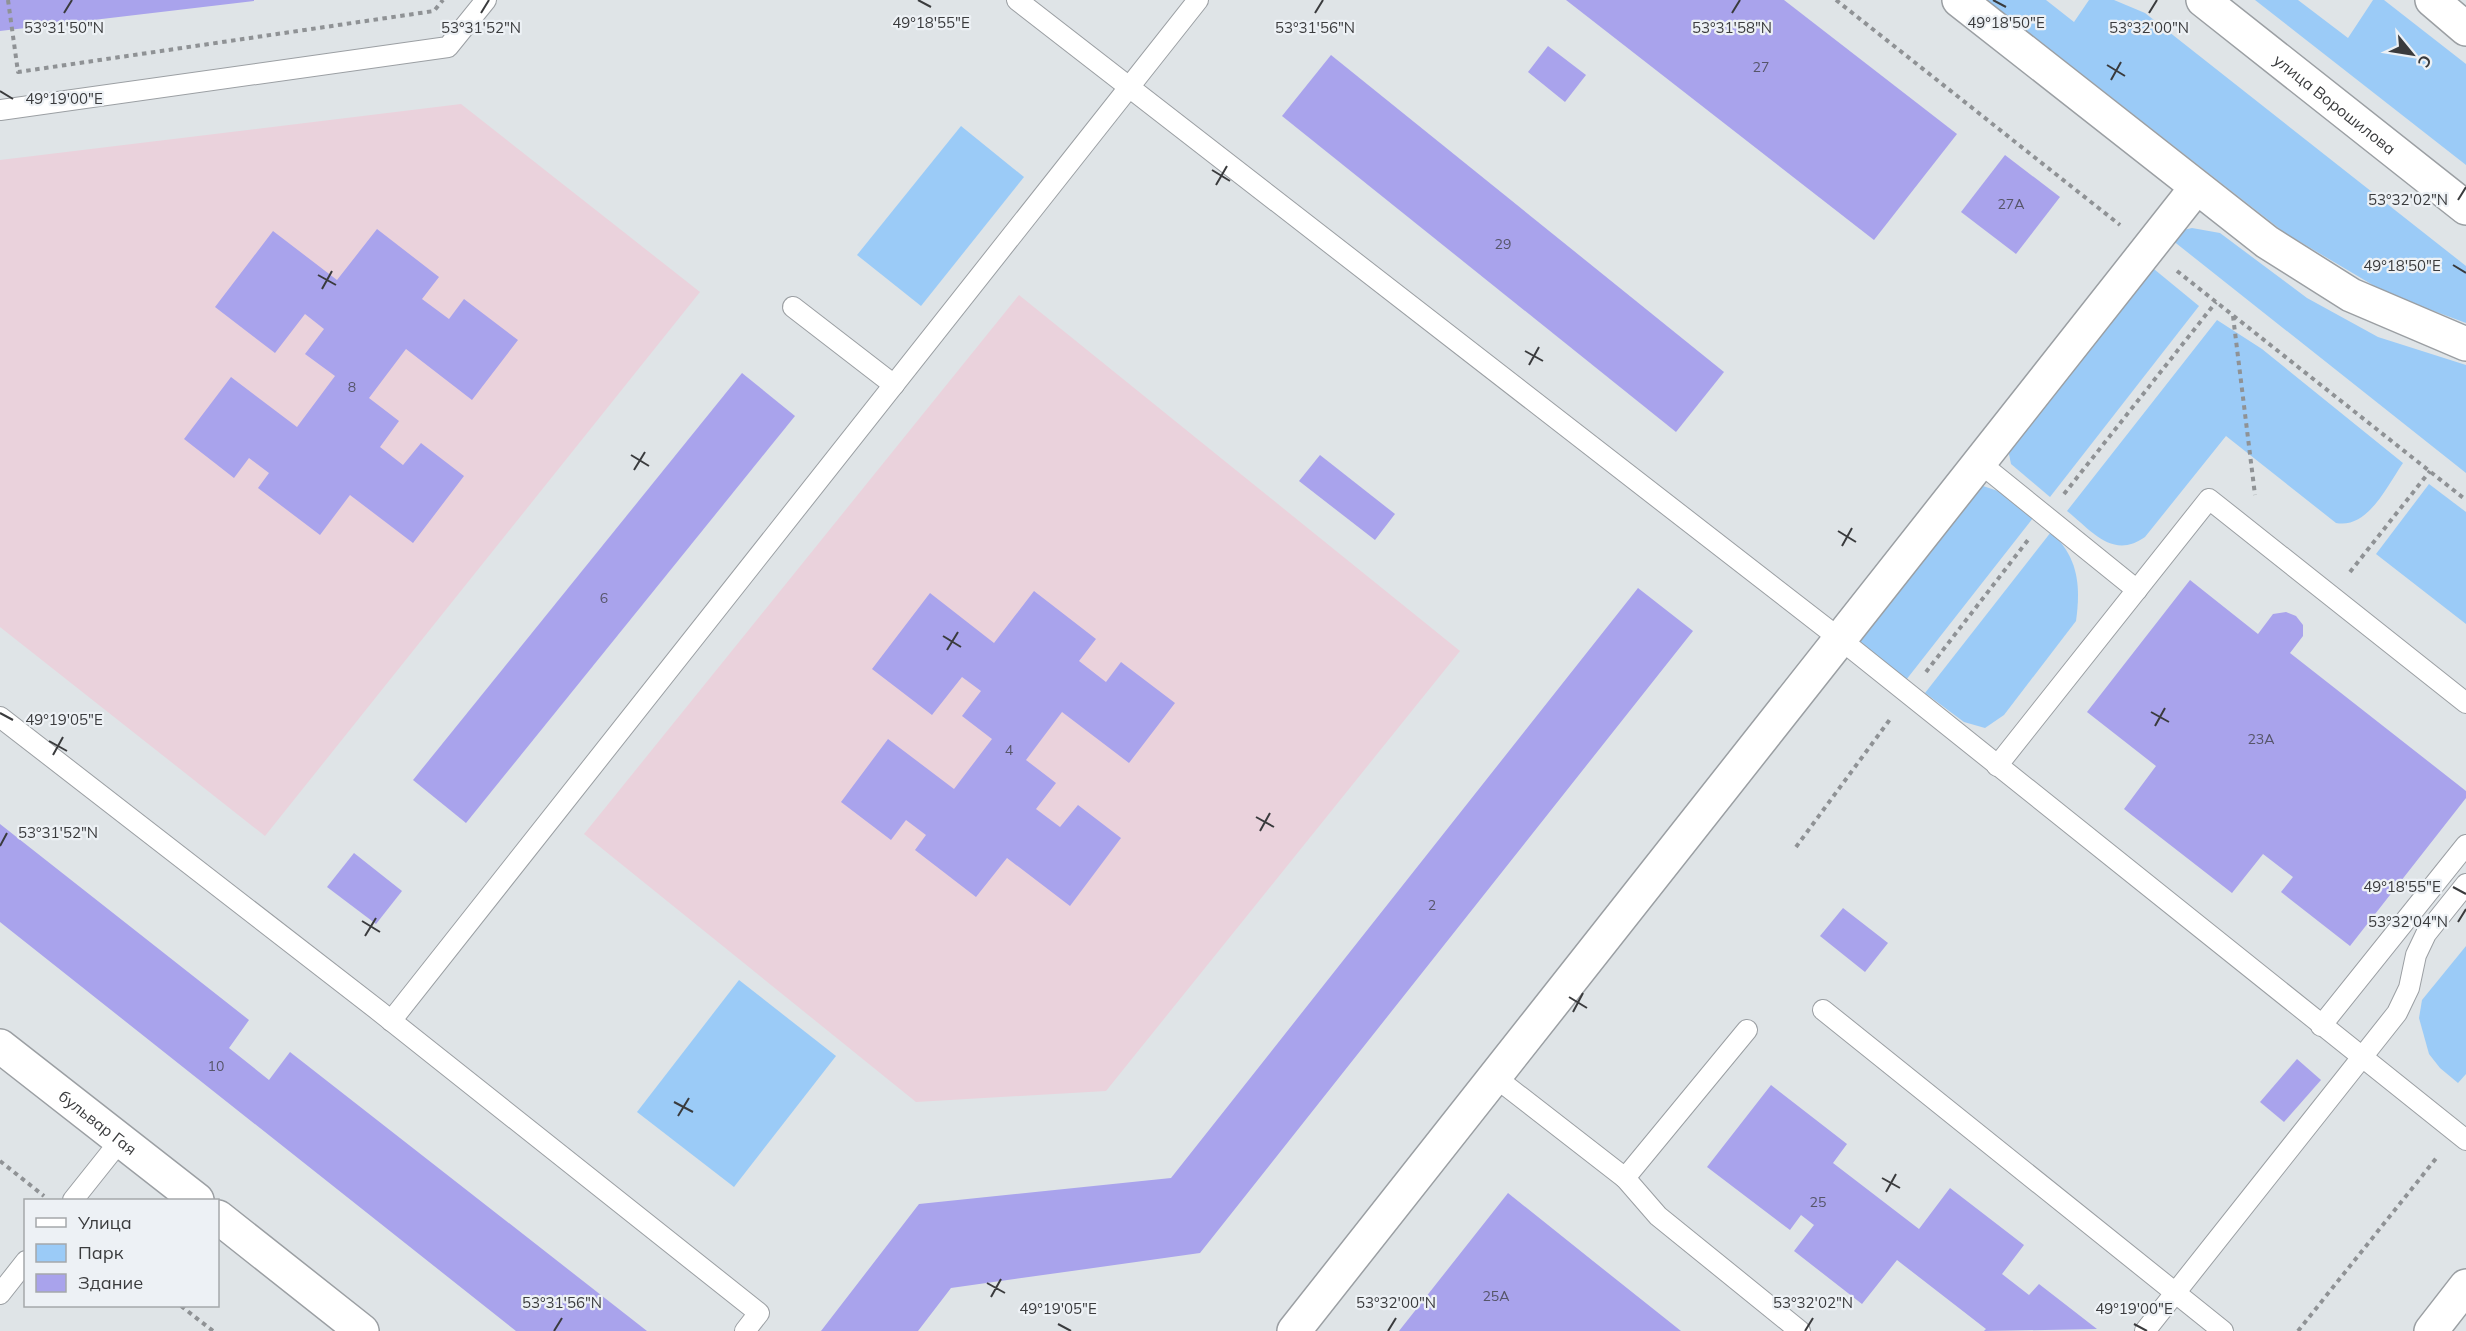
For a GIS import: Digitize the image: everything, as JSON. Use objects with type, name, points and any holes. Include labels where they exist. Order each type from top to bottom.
[{"type":"street","points":[[1959,0],[2267,242],[2351,295],[2466,344]]},
{"type":"street","name":"улица Ворошилова","points":[[2203,0],[2466,208]]},
{"type":"street","points":[[2432,0],[2466,29]]},
{"type":"street","points":[[1294,1331],[2196,188]]},
{"type":"street","name":"бульвар Гая","points":[[0,1046],[195,1199]]},
{"type":"street","points":[[219,1218],[362,1331]]},
{"type":"street","points":[[2431,1331],[2466,1286]]},
{"type":"lane","points":[[0,110],[448,47],[486,0]]},
{"type":"lane","points":[[1017,0],[1840,639],[2461,1136]]},
{"type":"lane","points":[[391,1021],[1198,0]]},
{"type":"lane","points":[[793,307],[894,385]]},
{"type":"lane","points":[[1980,463],[2137,590]]},
{"type":"lane","points":[[1997,766],[2209,499],[2466,703]]},
{"type":"lane","points":[[0,717],[391,1021],[759,1312],[745,1331]]},
{"type":"lane","points":[[2322,1026],[2466,845]]},
{"type":"lane","points":[[2145,1331],[2397,1013],[2409,988],[2416,955],[2426,934],[2466,884]]},
{"type":"lane","points":[[1823,1010],[2223,1331]]},
{"type":"lane","points":[[1625,1178],[1747,1030]]},
{"type":"lane","points":[[1495,1077],[1625,1178],[1658,1216],[1800,1331]]},
{"type":"lane","points":[[74,1199],[120,1141]]},
{"type":"lane","points":[[0,1294],[24,1264]]},
{"type":"path","points":[[8,0],[18,72],[434,11],[443,0]]},
{"type":"path","points":[[1796,848],[1908,694],[2216,302]]},
{"type":"path","points":[[2233,316],[2254,495]]},
{"type":"path","points":[[2350,572],[2430,471]]},
{"type":"path","points":[[2298,1331],[2461,1136]]},
{"type":"path","points":[[0,1161],[48,1199]]},
{"type":"path","points":[[183,1307],[213,1331]]},
{"type":"shaded area","points":[[461,104],[700,292],[265,836],[0,627],[0,160]]},
{"type":"shaded area","points":[[1019,295],[1460,651],[1106,1091],[916,1102],[584,834]]},
{"type":"green space","points":[[1987,0],[2046,0],[2074,22],[2089,0],[2114,0],[2145,13],[2466,266],[2466,323],[2388,294],[2285,233]]},
{"type":"green space","points":[[2255,0],[2298,0],[2348,38],[2373,0],[2384,0],[2466,64],[2466,165]]},
{"type":"green space","points":[[961,126],[1024,177],[921,306],[857,255]]},
{"type":"green space","points":[[2192,228],[2220,233],[2307,298],[2378,337],[2466,365],[2466,473],[2172,240],[2183,230]]},
{"type":"green space","points":[[2149,265],[2199,306],[2050,497],[2011,464],[2008,449]]},
{"type":"green space","points":[[2217,320],[2262,349],[2403,463],[2376,504],[2367,513],[2347,523],[2336,523],[2226,436],[2145,537],[2123,545],[2103,540],[2067,511]]},
{"type":"green space","points":[[2429,484],[2466,512],[2466,624],[2376,554]]},
{"type":"green space","points":[[1983,486],[2001,492],[2033,518],[1906,680],[1860,643],[1859,634],[1976,488]]},
{"type":"green space","points":[[2051,532],[2067,551],[2076,572],[2078,595],[2076,621],[2004,715],[1985,728],[1964,722],[1925,693]]},
{"type":"green space","points":[[2466,946],[2466,1074],[2458,1083],[2440,1068],[2429,1054],[2419,1018],[2422,1000]]},
{"type":"green space","points":[[739,980],[836,1056],[734,1187],[637,1112]]},
{"type":"building","points":[[0,0],[254,0],[254,1],[0,31]]},
{"type":"building","points":[[1566,0],[1784,0],[1957,134],[1874,240]]},
{"type":"building","points":[[1548,46],[1586,75],[1565,102],[1528,72]]},
{"type":"building","points":[[1331,55],[1724,372],[1676,432],[1282,116]]},
{"type":"building","points":[[2005,155],[2060,197],[2016,254],[1961,212]]},
{"type":"building","points":[[377,229],[439,277],[422,299],[449,319],[464,299],[518,340],[472,400],[406,349],[369,398],[399,421],[380,447],[403,465],[421,443],[464,476],[413,543],[350,495],[320,535],[258,488],[269,473],[249,458],[234,478],[184,439],[231,377],[297,427],[335,376],[305,354],[324,329],[305,314],[275,353],[215,307],[273,231],[337,280]]},
{"type":"building","points":[[742,373],[795,416],[466,823],[413,780]]},
{"type":"building","points":[[1320,455],[1395,514],[1375,540],[1299,481]]},
{"type":"building","points":[[2190,580],[2258,634],[2273,614],[2286,612],[2296,616],[2303,625],[2303,636],[2290,653],[2466,791],[2466,798],[2350,946],[2281,892],[2293,877],[2263,854],[2232,893],[2124,809],[2156,766],[2087,712]]},
{"type":"building","points":[[1638,588],[1693,631],[1200,1253],[951,1288],[918,1331],[821,1331],[919,1204],[1171,1178]]},
{"type":"building","points":[[1034,591],[1096,639],[1079,661],[1106,682],[1121,662],[1175,703],[1129,763],[1062,712],[1026,760],[1056,783],[1036,809],[1060,827],[1078,805],[1121,838],[1070,906],[1007,858],[976,897],[915,850],[926,835],[906,820],[891,840],[841,802],[888,739],[954,789],[992,739],[962,716],[981,691],[962,677],[932,715],[872,669],[930,593],[994,643]]},
{"type":"building","points":[[0,824],[249,1020],[229,1048],[269,1080],[290,1052],[647,1331],[516,1331],[0,922]]},
{"type":"building","points":[[354,853],[402,891],[376,924],[327,887]]},
{"type":"building","points":[[1843,908],[1888,943],[1865,972],[1820,936]]},
{"type":"building","points":[[2297,1059],[2321,1080],[2284,1122],[2260,1102]]},
{"type":"building","points":[[1771,1085],[1847,1144],[1833,1163],[1919,1229],[1950,1188],[2024,1245],[2002,1274],[2029,1295],[2039,1284],[2097,1329],[1984,1331],[1986,1329],[1897,1260],[1862,1304],[1794,1251],[1814,1225],[1801,1215],[1790,1230],[1707,1167]]},
{"type":"building","points":[[1508,1193],[1593,1261],[1681,1331],[1399,1331]]}]
